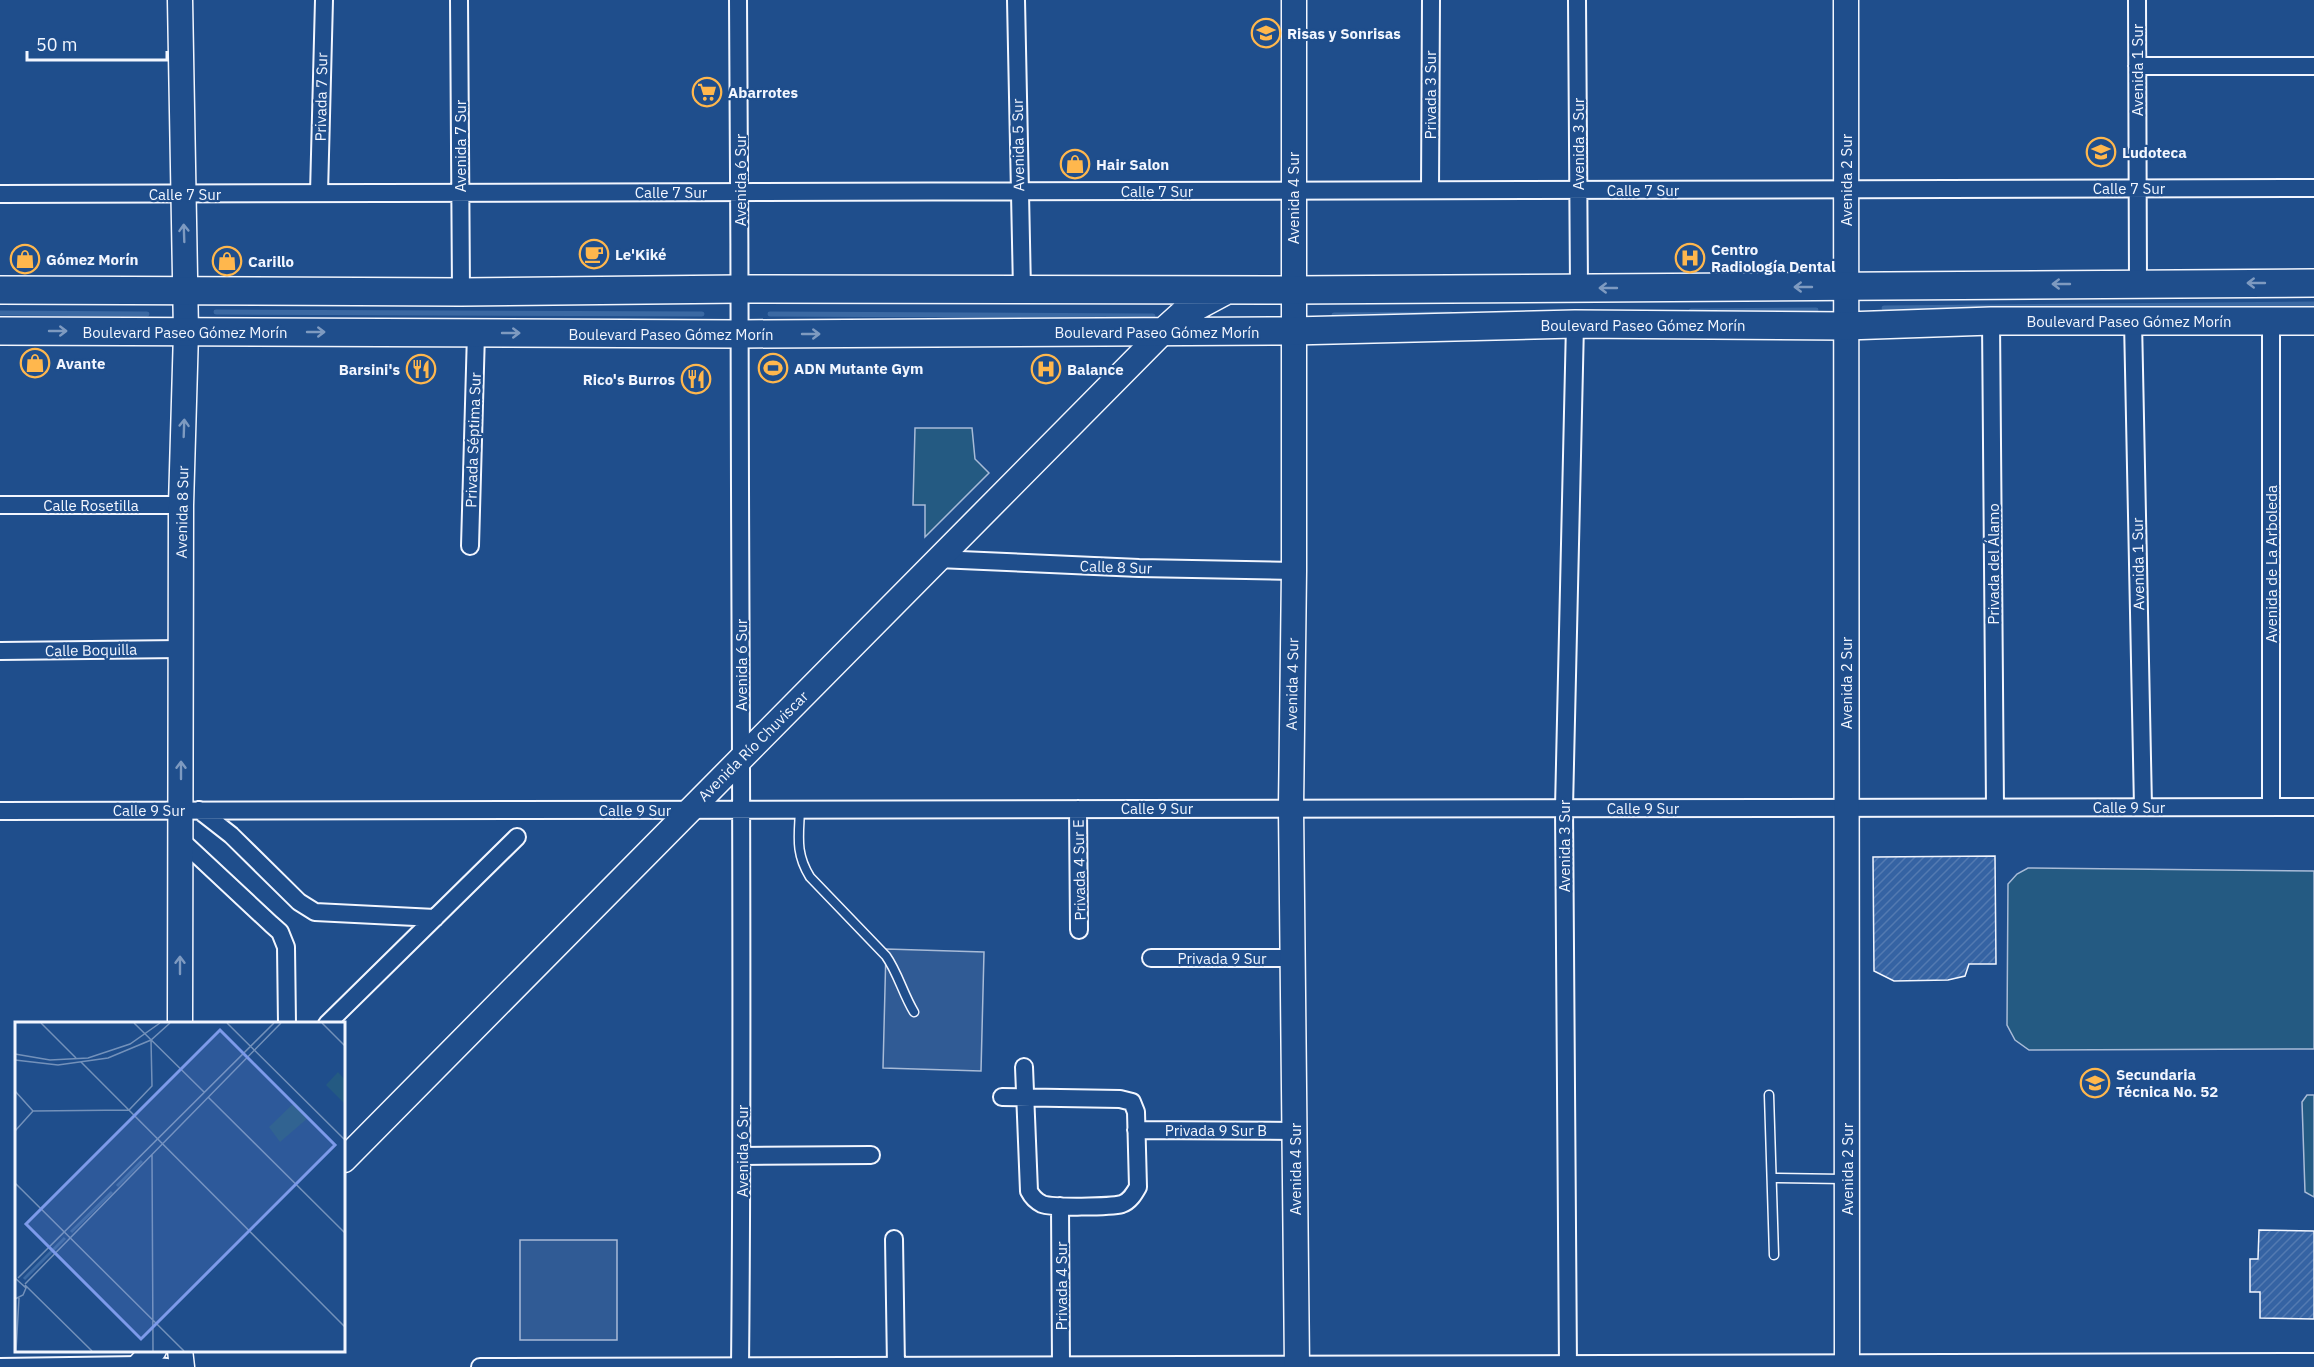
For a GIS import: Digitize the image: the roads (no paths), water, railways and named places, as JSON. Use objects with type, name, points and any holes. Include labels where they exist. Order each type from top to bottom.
[{"type":"main road","points":[[0,290],[461,292],[739,289],[1293,290],[2314,283]]},
{"type":"main road","points":[[1163,332],[1184,313],[1229,290]]},
{"type":"main road","name":"Boulevard Paseo Gómez Morín","points":[[0,331],[740,334],[1293,331],[1575,324],[1846,326],[1991,321],[2314,321]]},
{"type":"street","name":"Avenida 8 Sur","points":[[180,0],[186,292],[181,505],[181,649],[190,810],[181,840],[180,1022]]},
{"type":"street","name":"Privada 7 Sur","points":[[319,193],[324,0]]},
{"type":"street","name":"Avenida 7 Sur","points":[[459,0],[461,292]]},
{"type":"street","name":"Avenida 6 Sur","points":[[738,0],[742,809],[741,1367]]},
{"type":"street","name":"Avenida 5 Sur","points":[[1016,0],[1022,290]]},
{"type":"street","name":"Avenida 4 Sur","points":[[1294,0],[1292,191],[1294,571],[1291,808],[1297,1366]]},
{"type":"street","name":"Privada 3 Sur","points":[[1430,190],[1431,0]]},
{"type":"street","name":"Avenida 3 Sur","points":[[1577,0],[1579,288]]},
{"type":"street","name":"Avenida 2 Sur","points":[[1846,0],[1847,1365]]},
{"type":"street","name":"Avenida 1 Sur","points":[[2137,0],[2138,284]]},
{"type":"street","points":[[2137,66],[2314,66]]},
{"type":"street","name":"Calle 7 Sur","points":[[0,194],[2314,188]]},
{"type":"street","name":"Privada del Álamo","points":[[1991,321],[1995,807]]},
{"type":"street","name":"Avenida 1 Sur","points":[[2133,321],[2143,807]]},
{"type":"street","name":"Avenida de La Arboleda","points":[[2271,321],[2271,807]]},
{"type":"street","name":"Avenida 3 Sur","points":[[1568,1365],[1564,808],[1575,324]]},
{"type":"street","name":"Avenida Río Chuviscar","points":[[345,1159],[1163,332]]},
{"type":"street","name":"Privada Séptima Sur","points":[[470,546],[476,333]]},
{"type":"street","name":"Calle Rosetilla","points":[[0,505],[181,505]]},
{"type":"street","name":"Calle 8 Sur","points":[[938,559],[1138,568],[1294,571]]},
{"type":"street","name":"Calle Boquilla","points":[[0,651],[181,649]]},
{"type":"street","name":"Calle 9 Sur","points":[[0,811],[2314,807]]},
{"type":"street","name":"Privada 4 Sur E","points":[[1078,809],[1079,930]]},
{"type":"street","points":[[190,810],[231,835],[299,902],[315,912],[435,918]]},
{"type":"street","points":[[328,1022],[517,837]]},
{"type":"street","points":[[181,840],[272,924],[284,939],[286,947],[286,1022]]},
{"type":"street","name":"Privada 9 Sur","points":[[1151,958],[1293,958]]},
{"type":"street","points":[[1002,1097],[1025,1098],[1120,1099],[1132,1102],[1136,1112],[1138,1187],[1130,1200],[1116,1205],[1060,1206],[1041,1203],[1031,1196],[1029,1191],[1025,1098],[1024,1068]]},
{"type":"street","name":"Privada 9 Sur B","points":[[1136,1130],[1295,1131]]},
{"type":"street","points":[[742,1156],[871,1155]]},
{"type":"street","name":"Privada 4 Sur","points":[[1060,1206],[1061,1365]]},
{"type":"street","points":[[894,1239],[896,1366]]},
{"type":"street","points":[[180,1352],[182,1367]]},
{"type":"street","points":[[0,1367],[144,1361],[167,1367]]},
{"type":"street","points":[[480,1367],[2122,1365],[2314,1362]]},
{"type":"lane","points":[[800,809],[798,852],[801,863],[810,877],[886,956],[894,967],[906,999],[914,1012]]},
{"type":"lane","points":[[1769,1095],[1774,1255]]},
{"type":"lane","points":[[1772,1178],[1847,1179]]},
{"type":"waterway","points":[[1884,308],[2314,304]]},
{"type":"waterway","points":[[1691,311],[1816,310]]},
{"type":"waterway","points":[[216,312],[702,314]]},
{"type":"waterway","points":[[0,313],[147,314]]},
{"type":"waterway","points":[[770,314],[1153,316]]},
{"type":"waterway","points":[[1334,315],[1451,314]]},
{"type":"place","name":"Risas y Sonrisas","points":[[1266,33]]},
{"type":"place","name":"Abarrotes","points":[[707,92]]},
{"type":"place","name":"Ludoteca","points":[[2101,152]]},
{"type":"place","name":"Hair Salon","points":[[1075,164]]},
{"type":"place","name":"Le'Kiké","points":[[594,254]]},
{"type":"place","name":"Centro Radiología Dental","points":[[1690,258]]},
{"type":"place","name":"Gómez Morín","points":[[25,259]]},
{"type":"place","name":"Carillo","points":[[227,261]]},
{"type":"place","name":"Avante","points":[[35,363]]},
{"type":"place","name":"ADN Mutante Gym","points":[[773,368]]},
{"type":"place","name":"Barsini's","points":[[421,369]]},
{"type":"place","name":"Balance","points":[[1046,369]]},
{"type":"place","name":"Rico's Burros","points":[[696,379]]},
{"type":"place","name":"Secundaria Técnica No. 52","points":[[2095,1083]]}]
